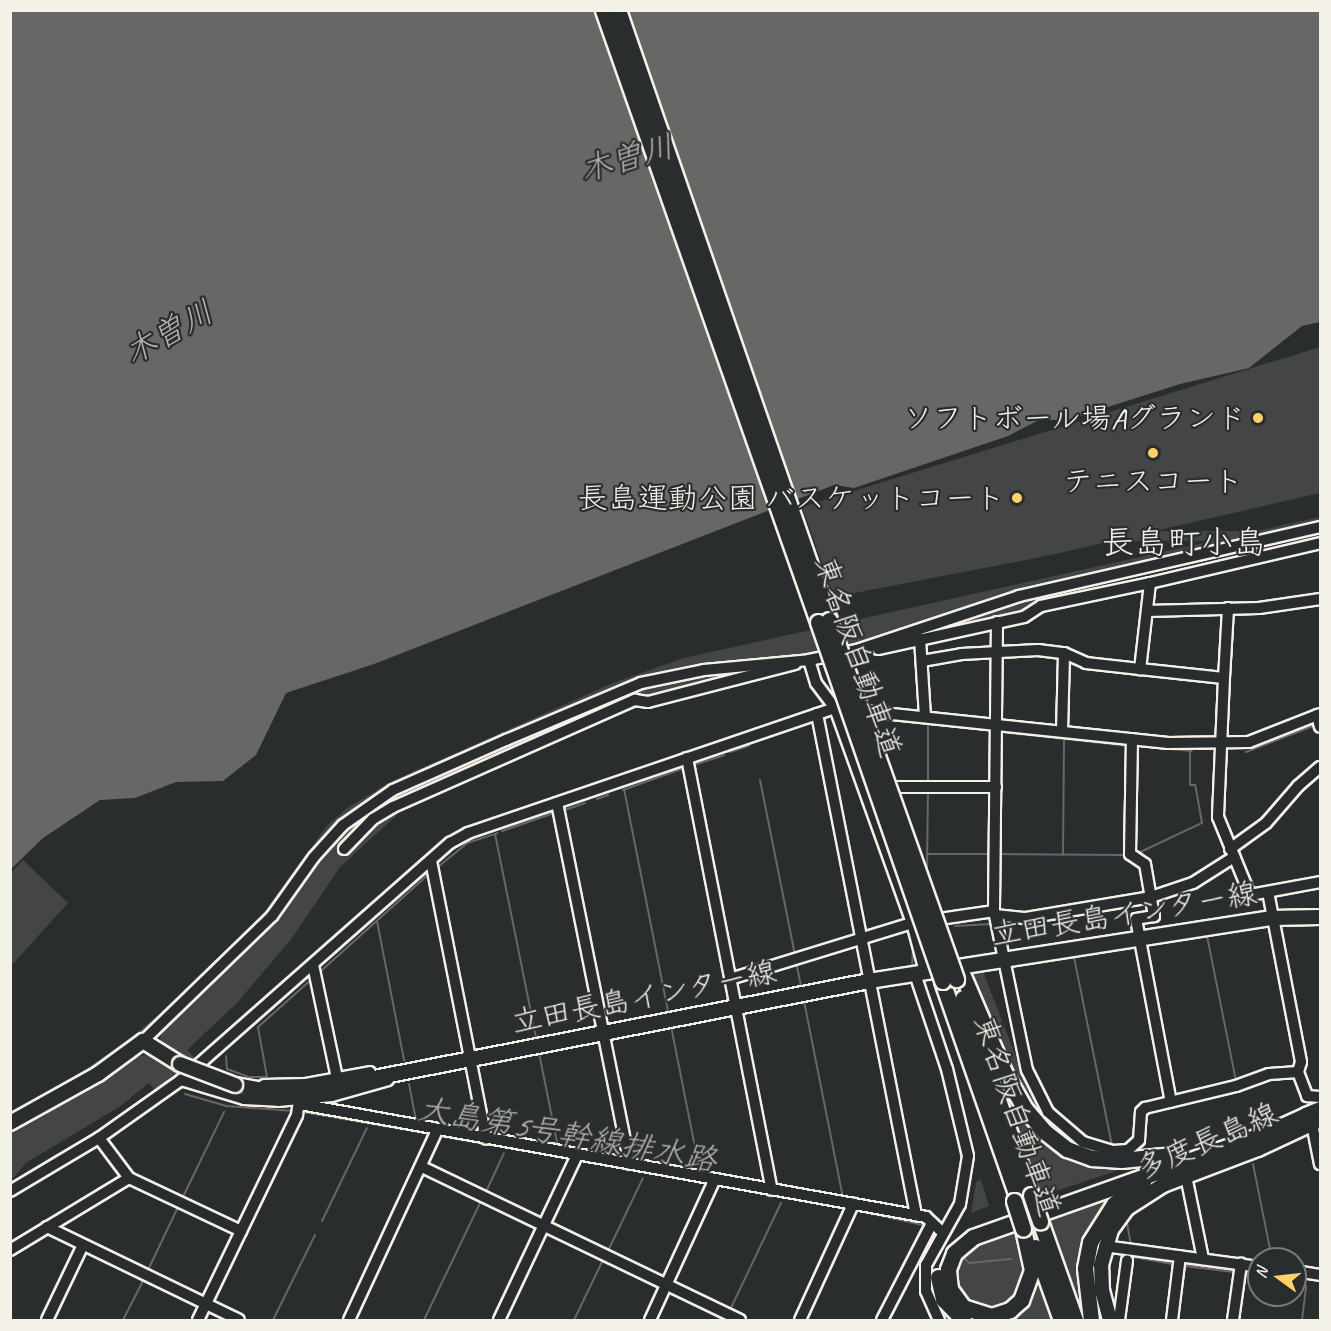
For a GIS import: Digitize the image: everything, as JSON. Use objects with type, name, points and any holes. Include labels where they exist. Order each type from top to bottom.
[{"type":"highway","name":"東名阪自動車道","points":[[603,10],[954,979],[967,1055],[1021,1198]]},
{"type":"highway","name":"東名阪自動車道","points":[[618,10],[922,881],[1021,1198]]},
{"type":"highway","points":[[954,979],[1025,1109],[1045,1132],[1067,1149],[1092,1158],[1178,1165]]},
{"type":"highway","points":[[1021,1198],[1030,1226],[1032,1270],[1021,1300],[1010,1310],[991,1316],[963,1307],[953,1294],[948,1276],[954,1254],[967,1241],[997,1226],[1178,1165],[1315,1117]]},
{"type":"highway","points":[[963,1320],[943,1299],[938,1276],[942,1256],[954,1239],[981,1224],[1178,1165]]},
{"type":"highway","points":[[1091,1320],[1085,1268],[1096,1228],[1126,1194],[1178,1165]]},
{"type":"highway","name":"東名阪自動車道","points":[[1030,1226],[1061,1320]]},
{"type":"highway","name":"東名阪自動車道","points":[[1030,1226],[1075,1320]]},
{"type":"main road","name":"立田長島インター線","points":[[142,1041],[180,1064],[235,1085],[280,1093],[313,1090],[735,1005],[869,981],[1272,918],[1320,917]]},
{"type":"main road","points":[[10,1123],[98,1074],[142,1041]]},
{"type":"main road","name":"多度長島線","points":[[1110,1320],[1102,1291],[1104,1246],[1119,1217],[1136,1199],[1178,1165]]},
{"type":"street","points":[[142,1041],[272,916],[314,857],[343,825],[393,790],[641,683],[704,670],[805,661],[857,650],[1019,596],[1320,527]]},
{"type":"street","points":[[857,650],[874,650],[1024,617],[1041,606],[1320,543]]},
{"type":"street","points":[[1140,669],[1150,583]]},
{"type":"street","points":[[1147,611],[1259,608],[1320,599]]},
{"type":"street","points":[[1228,608],[1218,816],[1250,895],[1320,882]]},
{"type":"street","points":[[997,622],[994,913],[1027,1070],[1047,1112],[1064,1130],[1097,1148],[1128,1150],[1139,1140],[1143,1109],[1269,1074],[1298,1072]]},
{"type":"street","points":[[920,639],[925,717]]},
{"type":"street","points":[[922,661],[961,654],[997,654],[1038,650],[1064,653],[1086,663],[1224,678]]},
{"type":"street","points":[[1062,731],[1064,653]]},
{"type":"street","points":[[805,661],[816,683],[835,708],[912,923],[920,973],[968,1156],[963,1196],[929,1255],[925,1278],[929,1304],[939,1320]]},
{"type":"street","points":[[344,849],[366,825],[393,807],[635,700],[648,702],[782,671],[805,661]]},
{"type":"street","points":[[10,1191],[99,1138],[180,1080],[431,861],[468,833],[835,708],[1168,743],[1259,740],[1318,715],[1320,727]]},
{"type":"street","points":[[818,714],[916,1215]]},
{"type":"street","points":[[1132,739],[1130,854],[1145,864],[1154,916],[1136,919],[1171,1102]]},
{"type":"street","points":[[687,758],[772,1190]]},
{"type":"street","points":[[730,979],[912,923],[994,913],[1026,918],[1151,897],[1193,883],[1266,823],[1298,786],[1320,767]]},
{"type":"street","points":[[863,787],[996,787]]},
{"type":"street","points":[[557,803],[630,1164]]},
{"type":"street","points":[[431,861],[486,1139]]},
{"type":"street","points":[[1268,892],[1301,1062],[1298,1072],[1307,1096],[1320,1097]]},
{"type":"street","points":[[313,965],[337,1078]]},
{"type":"street","points":[[198,1065],[248,1083],[270,1086],[416,1069]]},
{"type":"street","points":[[198,1320],[299,1106],[357,1090],[416,1069]]},
{"type":"street","points":[[180,1080],[244,1099],[299,1106],[437,1134],[486,1139],[576,1158],[630,1164],[714,1183],[772,1190],[852,1208],[916,1215],[943,1233]]},
{"type":"street","points":[[1315,1117],[1320,1164]]},
{"type":"street","points":[[349,1320],[437,1134]]},
{"type":"street","points":[[99,1138],[129,1178],[241,1231]]},
{"type":"street","points":[[499,1320],[576,1158]]},
{"type":"street","points":[[1178,1165],[1203,1259]]},
{"type":"street","points":[[422,1167],[740,1320]]},
{"type":"street","points":[[10,1250],[129,1178]]},
{"type":"street","points":[[650,1320],[714,1183]]},
{"type":"street","points":[[800,1320],[852,1208]]},
{"type":"street","points":[[882,1320],[930,1225]]},
{"type":"street","points":[[47,1227],[239,1320]]},
{"type":"street","points":[[47,1320],[83,1245]]},
{"type":"street","points":[[1104,1246],[1180,1261],[1203,1259],[1240,1269],[1247,1268]]},
{"type":"street","points":[[1119,1320],[1127,1261]]},
{"type":"street","points":[[1172,1320],[1180,1261]]},
{"type":"street","points":[[1233,1320],[1240,1269]]},
{"type":"shaded area","points":[[1320,347],[1320,493],[1051,555],[834,597],[802,507]]},
{"type":"shaded area","points":[[1320,517],[1320,522],[1020,591],[859,645],[805,658],[705,665],[644,679],[604,692],[390,787],[342,821],[269,913],[156,1022],[92,1071],[38,1102],[128,1040],[169,1006],[260,917],[327,826],[347,808],[392,781],[613,683],[684,658]]},
{"type":"shaded area","points":[[1054,531],[1320,531],[1320,541],[1054,541]]},
{"type":"shaded area","points":[[1057,590],[1059,600],[1024,615],[881,645],[993,607]]},
{"type":"shaded area","points":[[784,666],[649,699],[390,805],[360,833],[392,810],[396,816],[340,867],[292,938],[237,1003],[187,1050],[195,1058],[189,1062],[160,1045],[161,1033],[274,918],[345,827],[384,800],[642,688],[703,674]]},
{"type":"shaded area","points":[[23,860],[68,903],[11,966],[11,873]]},
{"type":"shaded area","points":[[982,969],[1021,1070],[1044,1114],[1068,1139],[1091,1150],[1072,1146],[1037,1116],[999,1043],[971,970]]},
{"type":"shaded area","points":[[990,1049],[1037,1130],[1131,1166],[1041,1196]]},
{"type":"shaded area","points":[[149,1054],[180,1071],[155,1090],[149,1083],[119,1107],[26,1163],[11,1180],[11,1129],[104,1079],[130,1059]]},
{"type":"shaded area","points":[[981,1179],[989,1206],[971,1213],[976,1182]]},
{"type":"shaded area","points":[[1125,1186],[1094,1224],[1083,1307],[1080,1307],[1048,1213]]},
{"type":"shaded area","points":[[1015,1226],[1026,1269],[1012,1304],[984,1311],[959,1296],[953,1272],[957,1259],[970,1245]]},
{"type":"shaded area","points":[[1037,1272],[1053,1320],[1002,1320],[1025,1305]]},
{"type":"water","name":"木曽川","points":[[11,11],[1320,11],[1320,322],[1302,326],[1249,368],[1180,384],[1067,420],[1039,420],[1008,436],[854,488],[834,485],[374,664],[286,693],[256,755],[223,781],[176,782],[135,798],[100,800],[43,838],[11,869]]},
{"type":"water","points":[[1112,1251],[1247,1268],[1247,1275],[1176,1266],[1169,1320],[1165,1320],[1172,1265],[1111,1254]]},
{"type":"waterway","points":[[889,720],[993,731]]},
{"type":"waterway","points":[[928,724],[928,782]]},
{"type":"waterway","points":[[1246,752],[1313,726]]},
{"type":"waterway","points":[[1000,732],[1129,746]]},
{"type":"waterway","points":[[1063,855],[1064,738]]},
{"type":"waterway","points":[[730,752],[749,746]]},
{"type":"waterway","points":[[1136,746],[1192,751]]},
{"type":"waterway","points":[[1136,854],[1202,823],[1195,785],[1190,785],[1190,751]]},
{"type":"waterway","points":[[694,765],[724,755]]},
{"type":"waterway","points":[[623,790],[684,768]]},
{"type":"waterway","points":[[760,780],[795,955]]},
{"type":"waterway","points":[[624,789],[668,1011]]},
{"type":"waterway","points":[[927,870],[928,792]]},
{"type":"waterway","points":[[597,799],[608,795]]},
{"type":"waterway","points":[[565,810],[585,803]]},
{"type":"waterway","points":[[502,831],[554,813]]},
{"type":"waterway","points":[[439,866],[467,843],[497,833]]},
{"type":"waterway","points":[[495,834],[536,1037]]},
{"type":"waterway","points":[[927,854],[990,854]]},
{"type":"waterway","points":[[999,854],[1125,855]]},
{"type":"waterway","points":[[321,971],[430,873]]},
{"type":"waterway","points":[[1274,911],[1320,910]]},
{"type":"waterway","points":[[1191,924],[1267,912]]},
{"type":"waterway","points":[[377,921],[404,1060]]},
{"type":"waterway","points":[[955,926],[992,924]]},
{"type":"waterway","points":[[1207,936],[1236,1081]]},
{"type":"waterway","points":[[912,967],[913,945]]},
{"type":"waterway","points":[[1074,957],[1112,1146]]},
{"type":"waterway","points":[[796,962],[801,986]]},
{"type":"waterway","points":[[226,1056],[227,1069],[249,1077],[267,1077],[258,1027],[313,978]]},
{"type":"waterway","points":[[914,986],[917,997]]},
{"type":"waterway","points":[[804,1001],[843,1198]]},
{"type":"waterway","points":[[919,1004],[934,1047]]},
{"type":"waterway","points":[[671,1026],[700,1173]]},
{"type":"waterway","points":[[935,1050],[950,1105]]},
{"type":"waterway","points":[[539,1053],[558,1147]]},
{"type":"waterway","points":[[146,1098],[168,1080]]},
{"type":"waterway","points":[[409,1084],[416,1120]]},
{"type":"waterway","name":"大島第5号幹線排水路","points":[[185,1094],[226,1106],[294,1111]]},
{"type":"waterway","points":[[182,1199],[224,1112]]},
{"type":"waterway","name":"大島第5号幹線排水路","points":[[303,1112],[430,1134]]},
{"type":"waterway","points":[[102,1129],[112,1123]]},
{"type":"waterway","points":[[955,1123],[962,1162]]},
{"type":"waterway","points":[[322,1221],[367,1128]]},
{"type":"waterway","points":[[64,1151],[92,1135]]},
{"type":"waterway","name":"大島第5号幹線排水路","points":[[438,1136],[572,1159]]},
{"type":"waterway","points":[[485,1194],[504,1153]]},
{"type":"waterway","points":[[24,1175],[57,1155]]},
{"type":"waterway","name":"大島第5号幹線排水路","points":[[577,1160],[707,1183]]},
{"type":"waterway","points":[[1253,1164],[1270,1247]]},
{"type":"waterway","points":[[607,1253],[643,1178]]},
{"type":"waterway","points":[[10,1183],[17,1179]]},
{"type":"waterway","name":"大島第5号幹線排水路","points":[[716,1185],[846,1208]]},
{"type":"waterway","points":[[952,1208],[956,1197]]},
{"type":"waterway","points":[[424,1320],[482,1199]]},
{"type":"waterway","points":[[729,1312],[781,1203]]},
{"type":"waterway","points":[[148,1270],[179,1205]]},
{"type":"waterway","name":"大島第5号幹線排水路","points":[[855,1210],[927,1226]]},
{"type":"waterway","points":[[901,1272],[925,1223]]},
{"type":"waterway","points":[[1127,1223],[1131,1245]]},
{"type":"waterway","points":[[273,1320],[315,1235]]},
{"type":"waterway","points":[[574,1320],[604,1258]]},
{"type":"waterway","name":"大島第5号幹線排水路","points":[[965,1259],[969,1263],[1011,1259]]},
{"type":"waterway","points":[[123,1320],[144,1279]]},
{"type":"waterway","points":[[1302,1320],[1304,1307]]},
{"type":"place","name":"ソフトボール場Aグランド","points":[[1258,418]]},
{"type":"place","name":"テニスコート","points":[[1153,453]]},
{"type":"place","name":"長島運動公園 バスケットコート","points":[[1017,498]]},
{"type":"district","name":"長島町小島","points":[[1184,543]]}]
